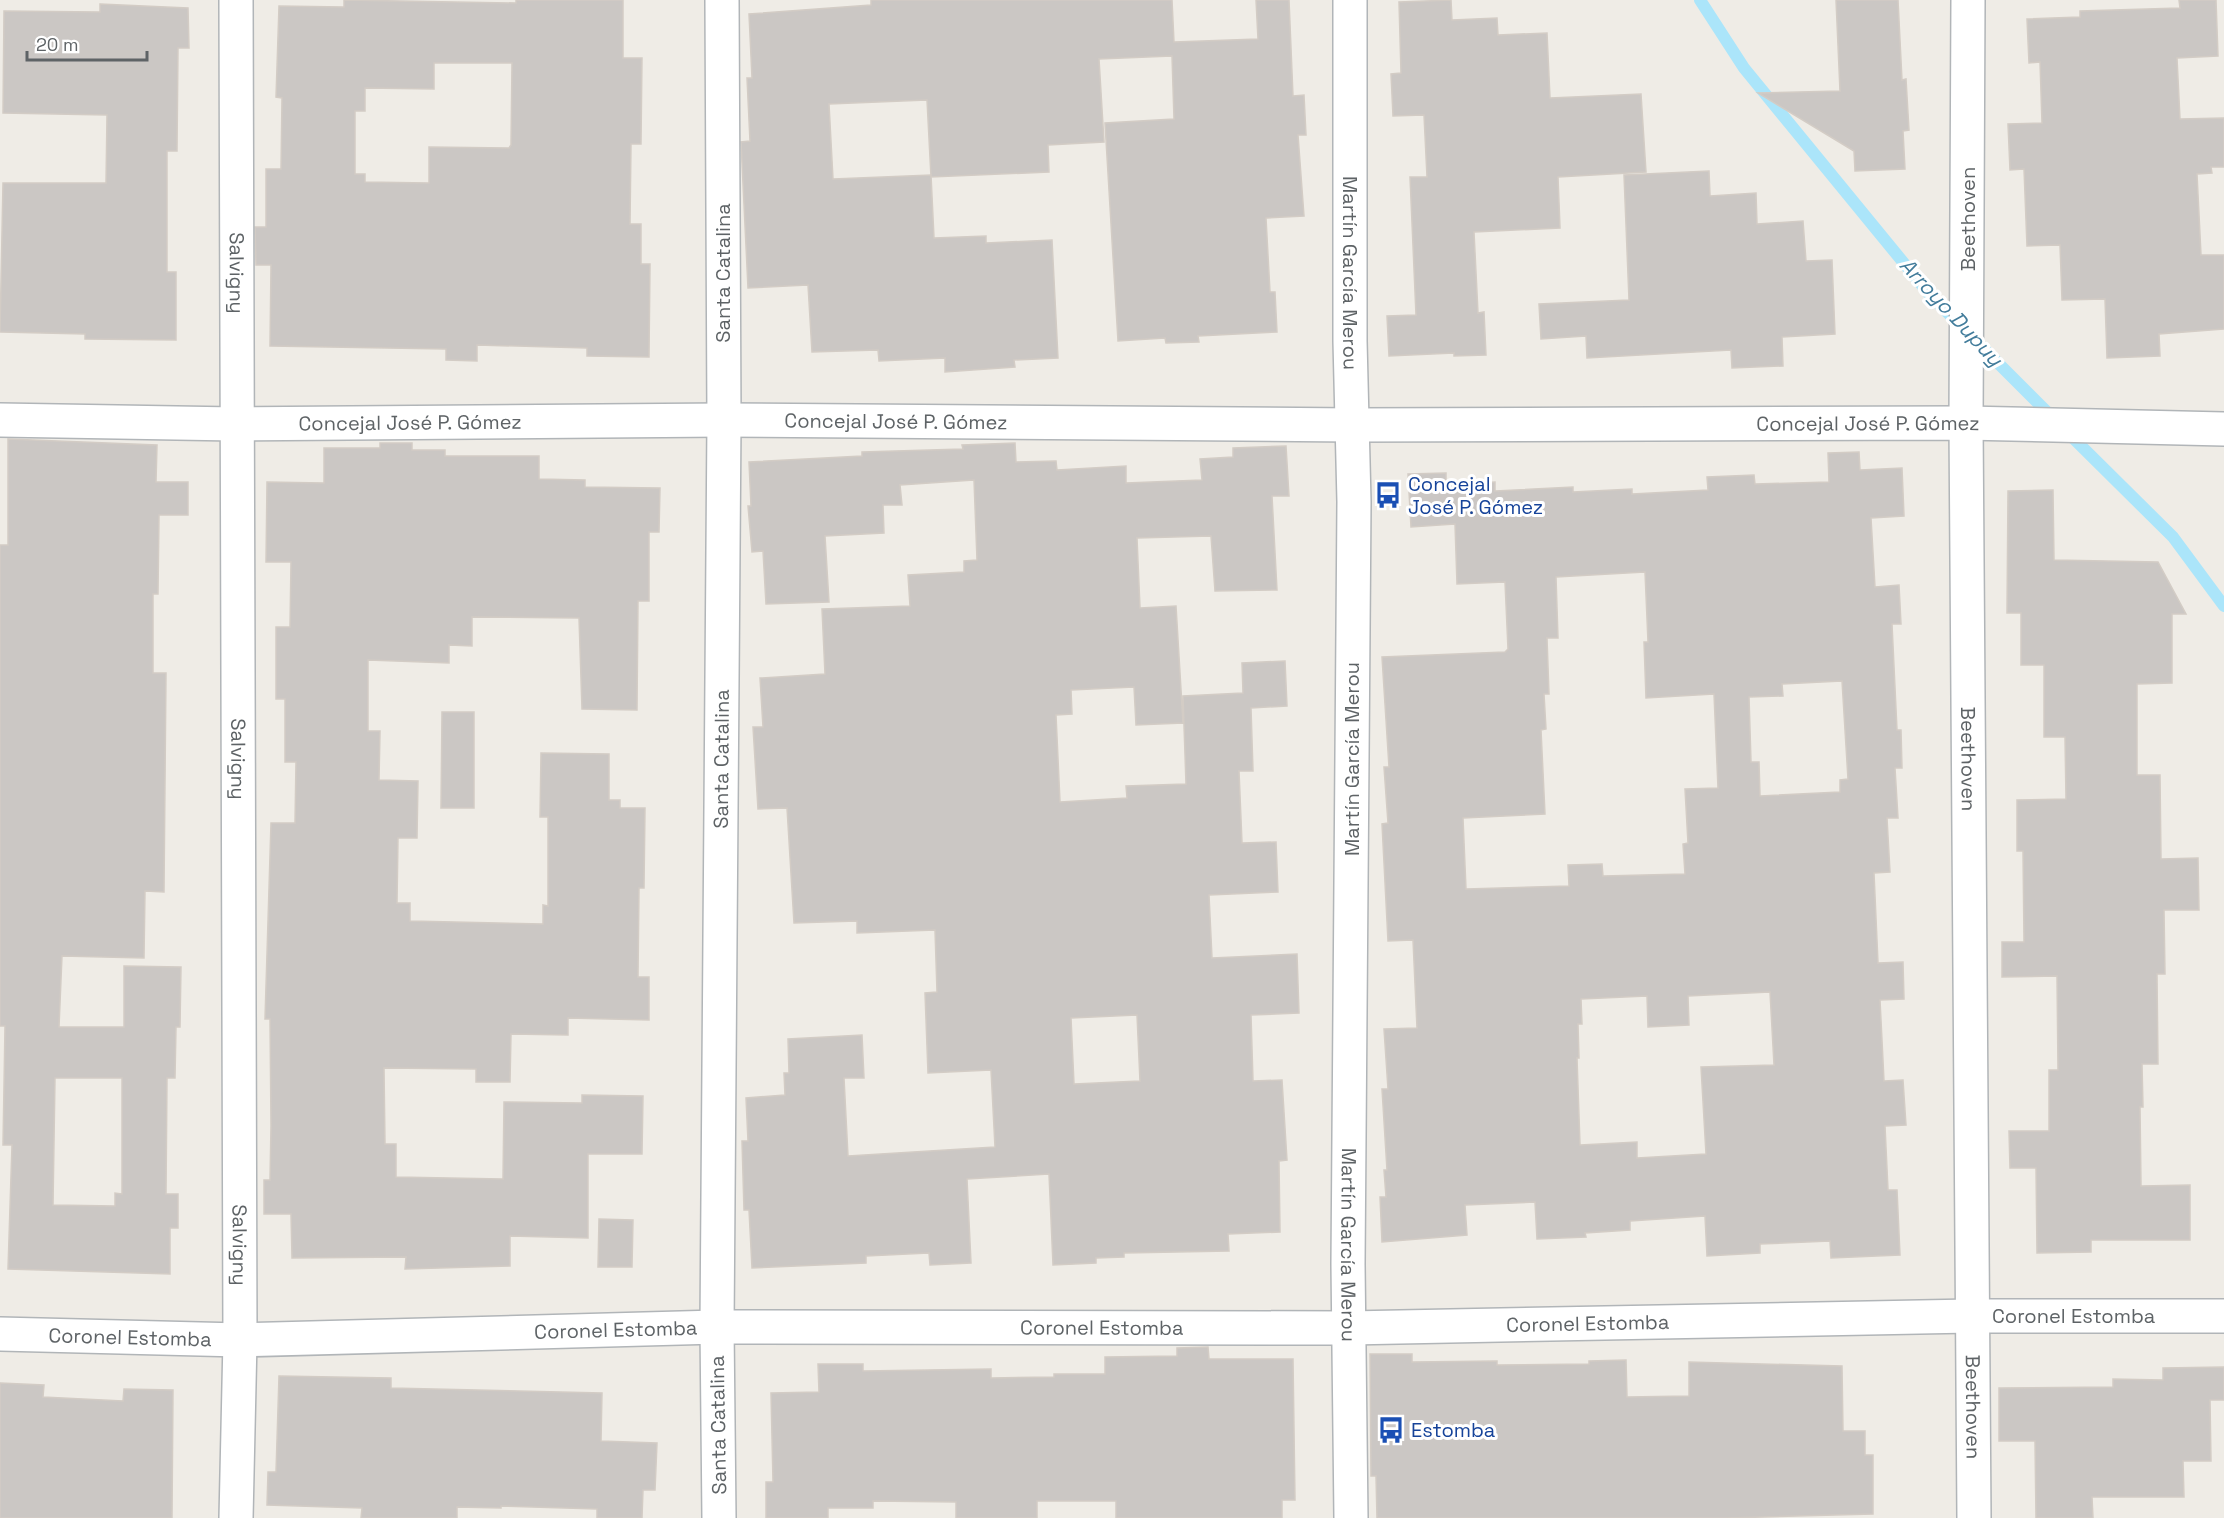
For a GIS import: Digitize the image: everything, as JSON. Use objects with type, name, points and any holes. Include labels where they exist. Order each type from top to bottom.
[{"type":"street","name":"Salvigny","points":[[236,0],[240,1340],[236,1518]]},
{"type":"street","name":"Santa Catalina","points":[[719,1518],[717,1327],[724,420],[722,0]]},
{"type":"street","name":"Martín García Merou","points":[[1350,0],[1350,341],[1354,425],[1349,1328],[1351,1518]]},
{"type":"street","name":"Beethoven","points":[[1968,0],[1966,423],[1974,1518]]},
{"type":"street","name":"Concejal José P. Gómez","points":[[0,420],[236,424],[724,420],[1354,425],[1966,423],[2139,429],[2224,429]]},
{"type":"street","name":"Coronel Estomba","points":[[0,1334],[240,1340],[717,1327],[1349,1328],[1971,1316],[2214,1316]]},
{"type":"building","points":[[344,0],[516,3],[516,0],[623,0],[623,58],[642,58],[641,144],[631,144],[630,224],[641,224],[641,264],[650,264],[649,357],[587,356],[587,348],[477,345],[477,361],[446,360],[446,349],[270,346],[271,265],[256,265],[255,227],[266,227],[266,169],[281,169],[282,98],[276,97],[279,6],[344,7]],"holes":[[[434,63],[512,63],[511,145],[509,148],[429,147],[429,183],[365,182],[365,174],[355,174],[355,111],[365,111],[365,88],[434,89]]]},
{"type":"building","points":[[871,0],[1172,0],[1174,42],[1258,39],[1256,0],[1289,0],[1293,96],[1304,95],[1306,135],[1298,135],[1304,216],[1266,218],[1270,292],[1275,292],[1277,332],[1198,336],[1199,342],[1166,343],[1165,338],[1118,341],[1105,123],[1174,119],[1172,56],[1099,59],[1104,142],[1048,145],[1049,172],[931,177],[934,238],[986,236],[986,243],[1052,240],[1058,358],[1014,360],[1015,367],[945,372],[945,358],[879,361],[878,350],[812,352],[808,285],[748,288],[741,142],[750,141],[747,78],[752,78],[749,14],[871,5]],"holes":[[[927,100],[931,175],[833,179],[829,104]]]},
{"type":"building","points":[[1451,0],[1452,20],[1497,18],[1498,35],[1547,33],[1550,98],[1641,94],[1646,172],[1558,177],[1560,228],[1474,232],[1478,313],[1484,312],[1486,355],[1454,356],[1454,353],[1389,356],[1387,316],[1416,315],[1410,177],[1427,177],[1424,115],[1393,116],[1391,74],[1401,73],[1399,2]]},
{"type":"building","points":[[1836,0],[1898,0],[1902,80],[1906,79],[1909,130],[1903,131],[1905,169],[1855,171],[1854,151],[1758,93],[1840,91]]},
{"type":"building","points":[[2179,0],[2216,0],[2218,56],[2177,58],[2180,119],[2224,118],[2224,167],[2211,167],[2212,173],[2197,174],[2201,255],[2224,255],[2224,329],[2159,334],[2160,356],[2107,358],[2105,299],[2062,300],[2060,245],[2027,246],[2024,169],[2010,170],[2008,124],[2042,123],[2040,62],[2029,63],[2027,19],[2080,17],[2080,11],[2180,8]]},
{"type":"building","points":[[100,4],[188,8],[189,48],[178,48],[177,151],[167,151],[167,272],[176,272],[176,340],[85,339],[85,334],[0,332],[3,183],[106,183],[107,115],[3,113],[4,11],[100,12]]},
{"type":"building","points":[[1709,171],[1710,196],[1756,193],[1757,224],[1803,221],[1806,261],[1832,260],[1835,334],[1782,337],[1783,366],[1732,368],[1731,350],[1587,358],[1586,336],[1541,339],[1539,304],[1629,300],[1624,175]]},
{"type":"building","points":[[8,439],[157,445],[156,482],[188,482],[188,515],[159,515],[158,594],[153,594],[153,673],[166,673],[164,892],[145,891],[144,958],[62,956],[59,1027],[124,1027],[124,966],[181,967],[180,1027],[176,1027],[175,1078],[167,1078],[166,1194],[178,1194],[178,1228],[170,1228],[170,1274],[8,1269],[12,1145],[3,1145],[5,1026],[0,1026],[0,545],[8,545]],"holes":[[[55,1078],[122,1078],[122,1194],[115,1193],[115,1206],[53,1205]]]},
{"type":"building","points":[[380,443],[412,443],[412,450],[445,450],[445,456],[539,456],[539,479],[585,480],[585,487],[660,488],[659,532],[649,532],[649,601],[638,601],[637,710],[582,709],[579,618],[472,617],[472,646],[449,645],[449,663],[368,660],[368,731],[380,731],[379,780],[418,781],[417,838],[398,838],[397,903],[410,903],[410,921],[543,924],[543,905],[548,906],[548,817],[540,817],[541,753],[609,754],[609,800],[620,800],[620,808],[645,808],[644,888],[639,888],[638,977],[649,977],[649,1020],[568,1018],[568,1035],[511,1034],[510,1082],[476,1082],[476,1069],[384,1068],[385,1144],[396,1144],[396,1177],[503,1179],[504,1102],[582,1103],[582,1095],[643,1096],[642,1154],[588,1154],[588,1238],[510,1236],[510,1266],[405,1269],[406,1257],[292,1258],[291,1214],[264,1214],[264,1180],[270,1180],[271,1126],[270,1019],[265,1019],[271,823],[295,823],[296,762],[285,762],[285,699],[276,699],[276,627],[290,627],[291,562],[266,562],[267,482],[324,483],[324,448],[380,448]]},
{"type":"building","points":[[1015,443],[1016,462],[1056,461],[1057,470],[1126,466],[1126,483],[1202,480],[1200,459],[1233,457],[1233,448],[1286,446],[1289,496],[1272,496],[1277,590],[1215,591],[1211,536],[1137,538],[1140,608],[1176,606],[1183,723],[1136,725],[1134,687],[1071,690],[1072,714],[1056,715],[1060,802],[1127,798],[1126,786],[1186,784],[1183,696],[1243,693],[1242,663],[1285,661],[1287,706],[1251,708],[1253,771],[1239,771],[1242,843],[1276,842],[1278,892],[1209,895],[1212,958],[1297,954],[1299,1013],[1251,1015],[1253,1081],[1282,1080],[1287,1160],[1279,1161],[1280,1232],[1228,1234],[1229,1251],[1124,1253],[1124,1257],[1096,1258],[1096,1263],[1053,1265],[1049,1174],[967,1179],[971,1263],[930,1265],[929,1253],[866,1256],[866,1263],[752,1268],[749,1210],[744,1210],[742,1141],[748,1141],[746,1098],[785,1095],[784,1073],[789,1073],[788,1039],[862,1035],[864,1078],[844,1078],[848,1156],[995,1147],[991,1070],[928,1073],[925,993],[937,992],[935,930],[857,933],[857,921],[794,923],[787,808],[758,809],[753,727],[763,727],[760,678],[825,674],[822,609],[910,606],[908,575],[964,572],[964,561],[977,560],[974,480],[900,485],[902,505],[883,505],[884,533],[825,536],[829,602],[766,604],[763,551],[752,552],[748,506],[751,506],[749,462],[862,456],[862,452],[963,449],[962,445]],"holes":[[[1137,1015],[1140,1081],[1074,1084],[1071,1018]]]},
{"type":"building","points":[[1859,452],[1860,470],[1902,468],[1904,516],[1871,518],[1875,587],[1899,585],[1901,624],[1892,624],[1897,730],[1901,730],[1902,768],[1895,768],[1898,818],[1887,818],[1890,872],[1874,873],[1878,963],[1903,962],[1904,999],[1880,1000],[1884,1081],[1903,1080],[1906,1125],[1885,1126],[1888,1190],[1897,1190],[1900,1255],[1831,1258],[1830,1241],[1760,1244],[1760,1253],[1707,1256],[1705,1216],[1630,1221],[1630,1230],[1585,1233],[1586,1237],[1537,1239],[1535,1202],[1465,1205],[1467,1235],[1382,1242],[1380,1197],[1386,1197],[1384,1170],[1387,1170],[1382,1089],[1388,1089],[1384,1029],[1417,1028],[1413,940],[1388,941],[1382,824],[1388,823],[1384,767],[1389,767],[1382,657],[1505,652],[1508,649],[1505,582],[1457,584],[1455,524],[1411,527],[1408,474],[1446,473],[1446,485],[1495,482],[1495,491],[1573,487],[1573,492],[1632,489],[1632,494],[1708,490],[1707,477],[1754,475],[1755,484],[1829,482],[1828,453]],"holes":[[[1645,572],[1648,642],[1644,642],[1646,698],[1714,694],[1718,788],[1685,789],[1688,843],[1683,844],[1685,874],[1603,876],[1602,864],[1568,865],[1569,886],[1466,889],[1463,818],[1545,814],[1541,730],[1546,729],[1544,694],[1549,694],[1547,638],[1558,638],[1556,577]],[[1842,681],[1848,779],[1840,780],[1840,792],[1760,796],[1759,762],[1751,762],[1749,697],[1783,696],[1782,684]],[[1770,992],[1774,1065],[1701,1067],[1706,1154],[1637,1158],[1637,1142],[1580,1145],[1577,1058],[1579,1058],[1578,1024],[1582,1024],[1581,999],[1647,996],[1648,1027],[1689,1025],[1688,996]]]},
{"type":"building","points":[[2053,490],[2054,560],[2158,562],[2186,614],[2172,614],[2172,683],[2137,684],[2137,775],[2160,775],[2161,859],[2198,858],[2199,910],[2164,910],[2165,974],[2157,974],[2158,1064],[2142,1064],[2143,1107],[2140,1107],[2141,1186],[2190,1185],[2190,1240],[2091,1240],[2091,1252],[2037,1253],[2036,1168],[2010,1168],[2009,1131],[2049,1131],[2049,1070],[2058,1070],[2057,976],[2002,977],[2002,942],[2024,942],[2023,851],[2017,851],[2017,800],[2066,799],[2065,737],[2044,737],[2044,665],[2021,665],[2021,613],[2007,613],[2008,491]]},
{"type":"building","points":[[442,712],[474,712],[474,808],[441,808]]},
{"type":"building","points":[[599,1219],[633,1220],[632,1267],[598,1267]]},
{"type":"building","points":[[1208,1347],[1209,1359],[1293,1359],[1295,1500],[1282,1500],[1282,1518],[1116,1518],[1116,1501],[1037,1501],[1037,1518],[956,1518],[956,1502],[873,1501],[873,1508],[828,1508],[828,1518],[766,1518],[766,1482],[773,1482],[771,1393],[819,1392],[818,1364],[863,1364],[863,1371],[991,1369],[991,1378],[1054,1377],[1054,1374],[1105,1374],[1105,1357],[1177,1356],[1177,1348]]},
{"type":"building","points":[[1370,1354],[1412,1354],[1412,1362],[1497,1361],[1497,1365],[1589,1364],[1589,1361],[1626,1360],[1627,1397],[1689,1396],[1689,1362],[1842,1366],[1843,1431],[1865,1431],[1865,1455],[1873,1455],[1873,1514],[1727,1518],[1377,1518],[1376,1476],[1371,1476]]},
{"type":"building","points":[[2224,1367],[2224,1400],[2210,1400],[2211,1461],[2183,1461],[2184,1497],[2092,1497],[2093,1518],[2036,1518],[2035,1441],[1999,1441],[1999,1388],[2113,1387],[2113,1379],[2163,1380],[2163,1368]]},
{"type":"building","points":[[279,1376],[391,1378],[391,1388],[602,1393],[601,1441],[657,1443],[655,1490],[643,1490],[642,1518],[597,1518],[597,1509],[501,1506],[501,1508],[457,1507],[457,1518],[361,1518],[362,1508],[267,1505],[268,1472],[276,1472]]},
{"type":"building","points":[[0,1383],[44,1385],[43,1397],[123,1401],[124,1389],[173,1390],[172,1518],[0,1518]]},
{"type":"waterway","name":"Arroyo Dupuy","points":[[1700,0],[1744,68],[1930,295],[2055,420]]},
{"type":"waterway","name":"Arroyo Dupuy","points":[[2067,432],[2173,537],[2224,606]]},
{"type":"place","name":"Concejal José P. Gómez","points":[[1388,495]]},
{"type":"place","name":"Estomba","points":[[1391,1430]]}]
